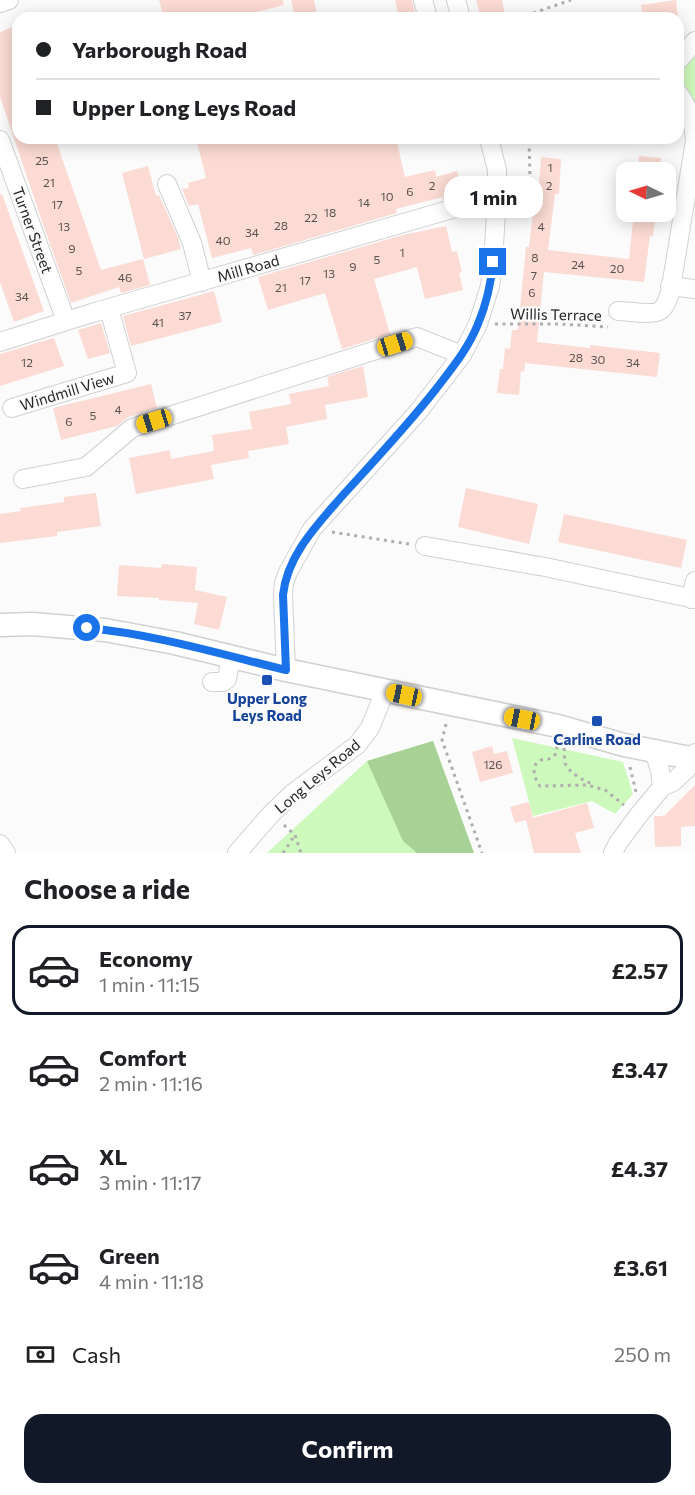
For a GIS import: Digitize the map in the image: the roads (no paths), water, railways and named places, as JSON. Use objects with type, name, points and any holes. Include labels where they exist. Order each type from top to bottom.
[{"type":"main road","points":[[0,625],[32,624],[105,630],[175,643],[286,670],[558,726],[624,745],[694,757]]},
{"type":"street","points":[[0,3],[9,0]]},
{"type":"street","points":[[684,54],[695,41]]},
{"type":"street","points":[[618,311],[652,313],[660,311],[666,304],[695,140],[692,120],[684,102]]},
{"type":"street","name":"Turner Street","points":[[0,140],[66,321]]},
{"type":"street","points":[[286,670],[283,595],[284,583],[295,558],[312,530],[418,412],[462,356],[478,324],[492,280],[497,196],[496,163],[491,144]]},
{"type":"street","points":[[167,184],[192,243],[202,282]]},
{"type":"street","name":"Mill Road","points":[[0,342],[497,196]]},
{"type":"street","points":[[670,286],[695,290]]},
{"type":"street","name":"Windmill View","points":[[12,408],[127,374],[109,309]]},
{"type":"street","points":[[23,479],[86,467],[132,428],[417,337],[462,356]]},
{"type":"street","points":[[425,546],[545,567],[693,599],[695,580]]},
{"type":"street","points":[[212,682],[223,682],[227,679],[231,657]]},
{"type":"street","name":"Long Leys Road","points":[[237,853],[293,793],[357,745],[370,728],[385,691]]},
{"type":"street","points":[[654,751],[662,787]]},
{"type":"street","points":[[613,853],[642,810],[662,787],[673,782],[686,770],[694,757]]},
{"type":"street","points":[[0,844],[6,853]]},
{"type":"place","name":"Upper Long Leys Road","points":[[267,680]]},
{"type":"place","name":"Carline Road","points":[[597,721]]}]
